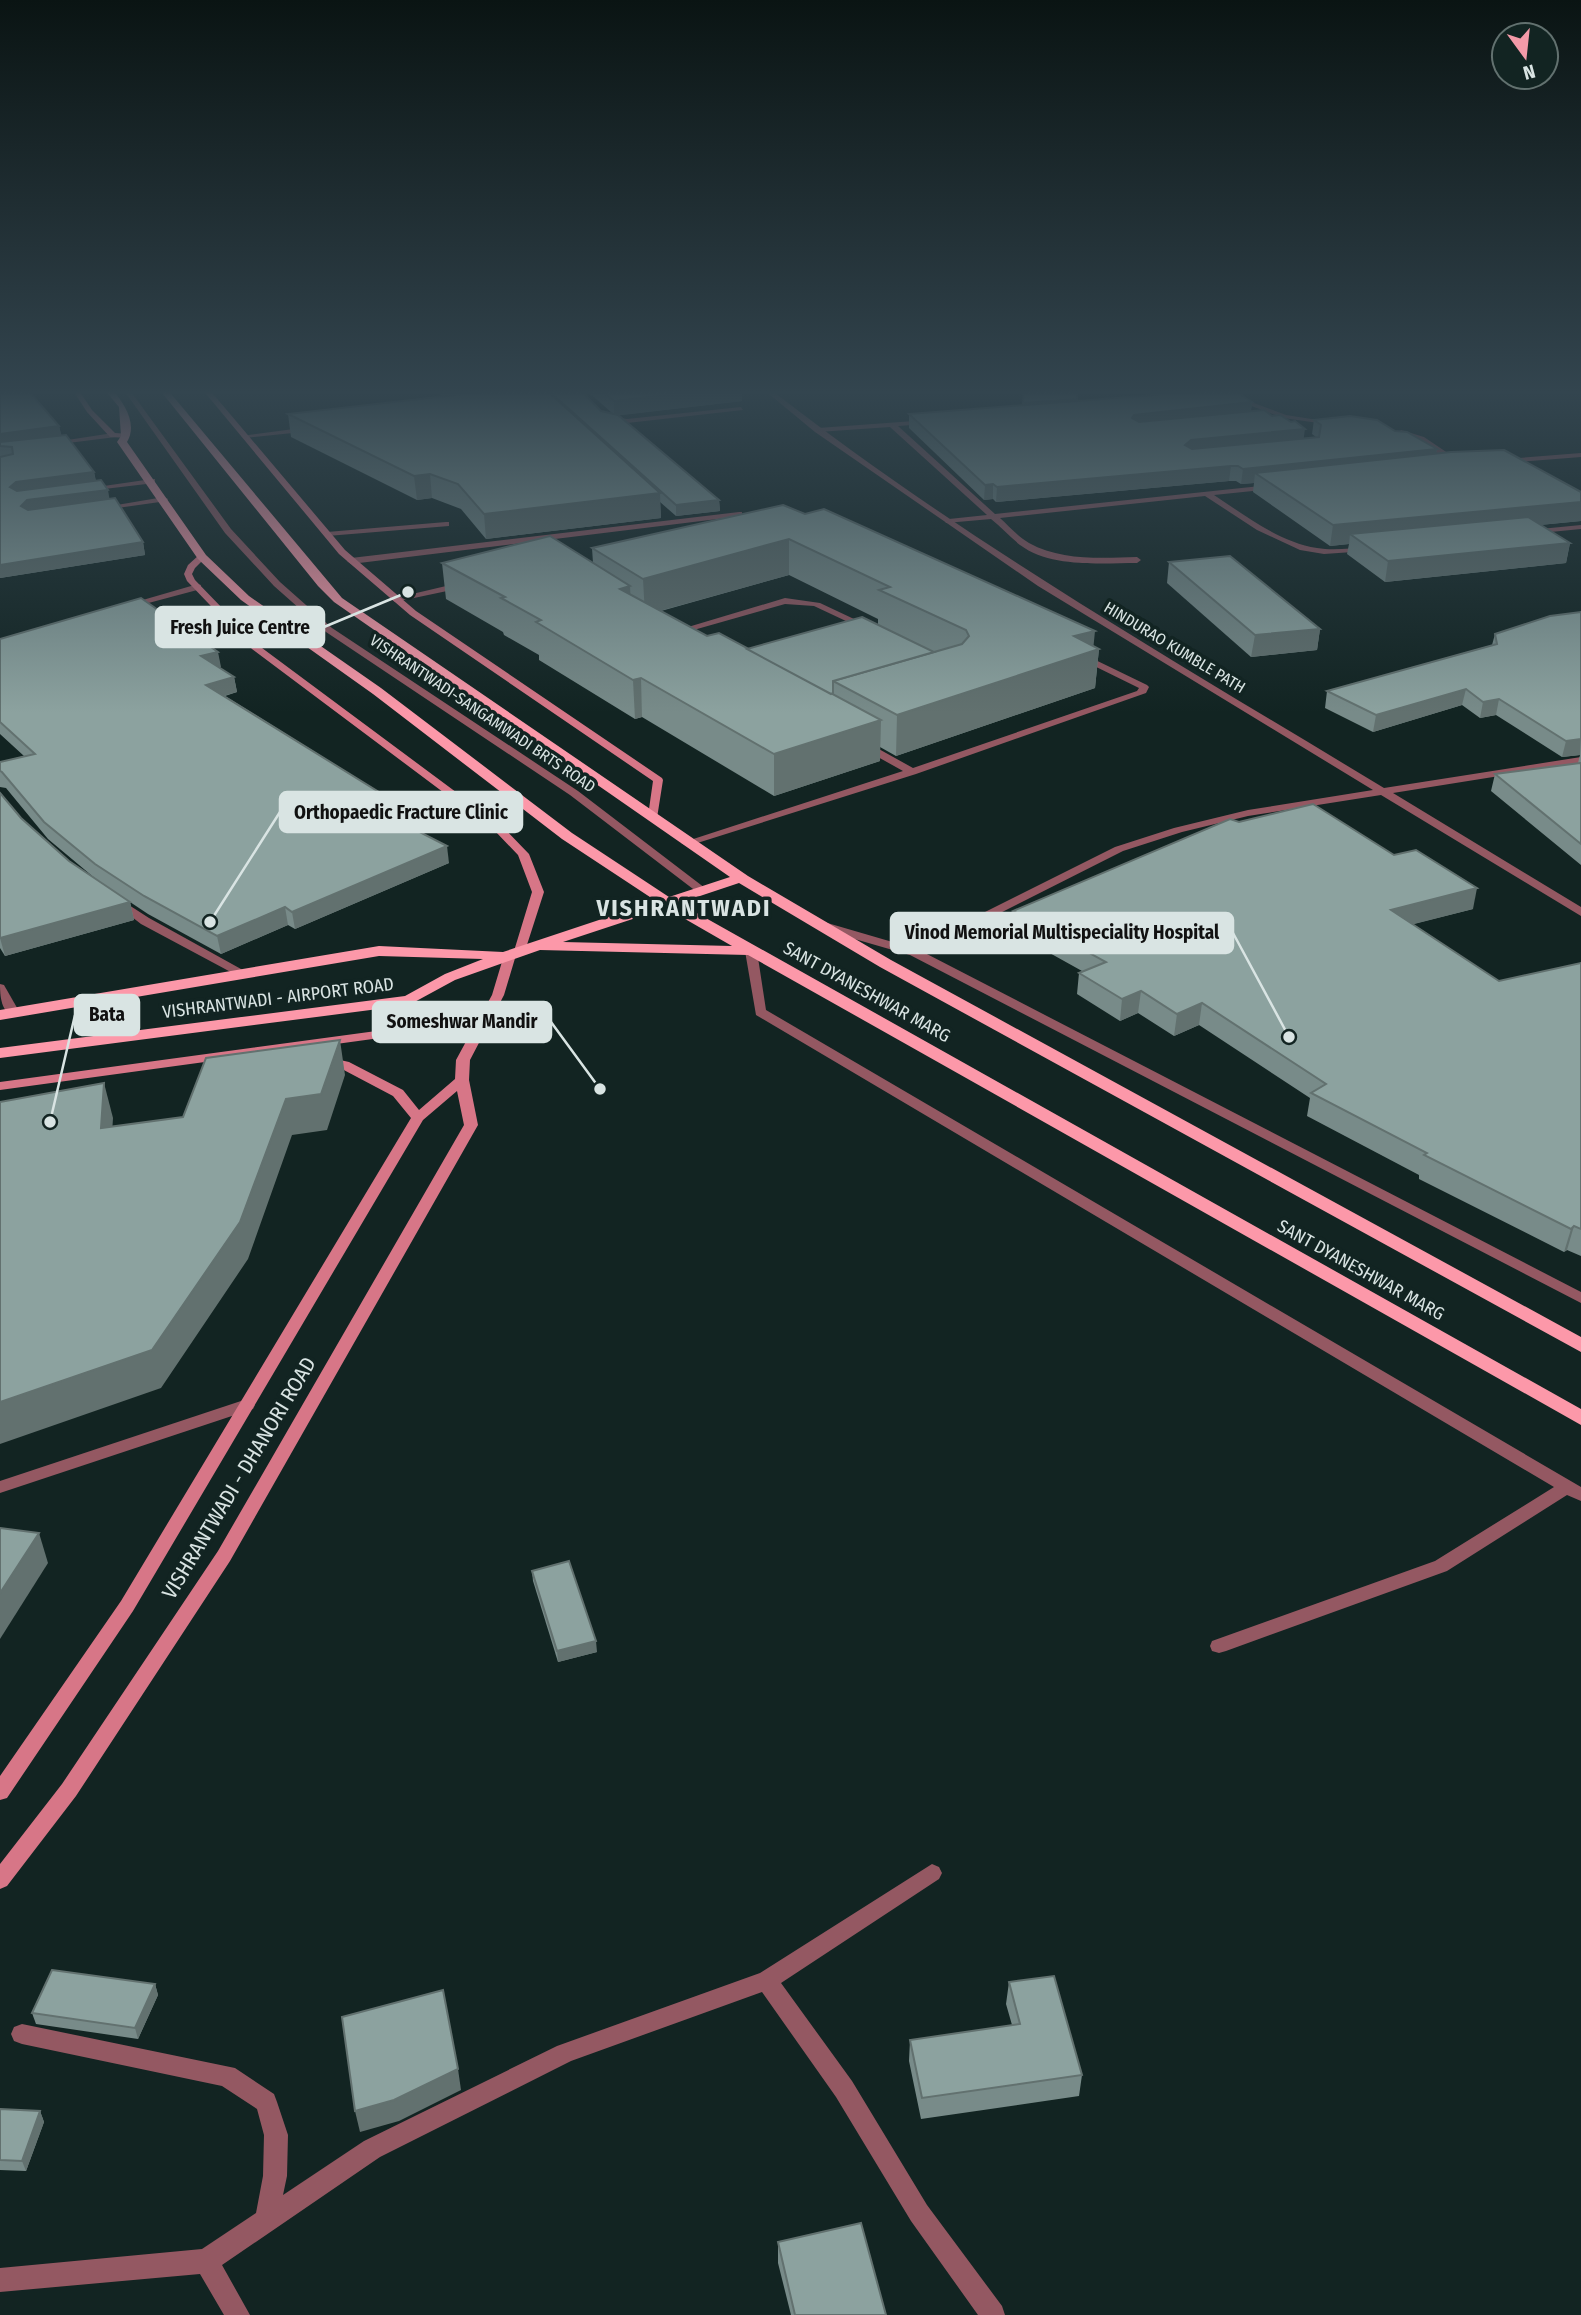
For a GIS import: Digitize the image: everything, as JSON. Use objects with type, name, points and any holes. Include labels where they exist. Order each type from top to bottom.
[{"type":"main road","name":"SANT DYANESHWAR MARG","points":[[251,497],[338,600],[741,878],[1581,1345]]},
{"type":"main road","name":"SANT DYANESHWAR MARG","points":[[164,499],[202,557],[245,598],[377,691],[567,836],[665,901],[1581,1418]]},
{"type":"main road","name":"VISHRANTWADI - AIRPORT ROAD","points":[[0,1053],[409,1000],[450,977],[515,953],[665,901],[741,878]]},
{"type":"main road","points":[[536,946],[751,951]]},
{"type":"main road","name":"VISHRANTWADI - AIRPORT ROAD","points":[[7,1014],[379,951],[515,953]]},
{"type":"street","name":"VISHRANTWADI-SANGAMWADI BRTS ROAD","points":[[204,497],[228,531],[303,608],[329,630],[574,793],[701,890]]},
{"type":"street","points":[[296,497],[351,561],[395,599],[658,780],[653,816]]},
{"type":"street","name":"HINDURAO KUMBLE PATH","points":[[914,497],[1041,584],[1581,912]]},
{"type":"street","points":[[974,497],[1024,544],[1038,551],[1063,558],[1137,560]]},
{"type":"street","points":[[949,521],[1176,497]]},
{"type":"street","points":[[1212,497],[1286,542],[1301,548],[1321,552],[1383,547]]},
{"type":"street","points":[[98,508],[164,499]]},
{"type":"street","points":[[664,513],[673,522]]},
{"type":"street","points":[[351,561],[739,514]]},
{"type":"street","points":[[327,534],[446,524]]},
{"type":"street","points":[[1515,534],[1581,527]]},
{"type":"street","points":[[119,607],[198,587],[188,574],[191,566],[202,557]]},
{"type":"street","points":[[395,599],[471,583]]},
{"type":"street","name":"VISHRANTWADI - DHANORI ROAD","points":[[0,1880],[69,1790],[245,1520],[471,1125],[462,1080],[463,1060],[498,995],[538,892],[523,855],[499,830],[255,647],[198,587]]},
{"type":"street","points":[[678,641],[666,635],[785,600],[812,601],[871,629]]},
{"type":"street","points":[[687,843],[912,772],[1140,693],[1144,687],[1077,654]]},
{"type":"street","points":[[854,739],[912,772]]},
{"type":"street","points":[[914,952],[1119,849],[1178,830],[1248,813],[1581,760]]},
{"type":"street","points":[[1561,762],[1581,776]]},
{"type":"street","points":[[103,890],[145,921],[244,974]]},
{"type":"street","points":[[820,924],[914,952],[1581,1298]]},
{"type":"street","points":[[751,951],[760,1012],[1574,1491]]},
{"type":"street","points":[[0,988],[7,1014]]},
{"type":"street","points":[[0,1086],[485,1020]]},
{"type":"street","points":[[279,1048],[344,1065],[398,1093],[418,1118]]},
{"type":"street","name":"VISHRANTWADI - DHANORI ROAD","points":[[0,1792],[127,1606],[418,1118],[462,1080]]},
{"type":"street","points":[[0,1486],[247,1405]]},
{"type":"street","points":[[1219,1646],[1441,1566],[1574,1491]]},
{"type":"street","points":[[0,2280],[206,2261],[372,2149],[565,2053],[767,1980],[932,1873]]},
{"type":"street","points":[[767,1980],[844,2089],[919,2213],[993,2315]]},
{"type":"street","points":[[22,2034],[228,2076],[266,2102],[276,2135],[275,2176],[267,2220]]},
{"type":"street","points":[[206,2261],[238,2315]]},
{"type":"building","points":[[0,497],[51,497],[27,500],[21,506],[28,510],[115,498],[143,542],[0,565]]},
{"type":"building","points":[[469,497],[626,497],[484,514]]},
{"type":"building","points":[[667,497],[715,497],[719,500],[676,505]]},
{"type":"building","points":[[1291,497],[1581,497],[1581,502],[1333,525]]},
{"type":"building","points":[[783,505],[805,514],[824,509],[1095,631],[1074,636],[1099,649],[897,715],[833,681],[962,644],[969,636],[966,630],[879,590],[890,587],[789,539],[643,579],[592,548]]},
{"type":"building","points":[[1528,517],[1570,543],[1388,561],[1350,534]]},
{"type":"building","points":[[550,536],[630,586],[620,589],[707,636],[719,633],[881,720],[774,754],[641,678],[633,680],[536,622],[541,620],[501,598],[505,597],[442,563]]},
{"type":"building","points":[[1230,556],[1320,629],[1255,635],[1169,562]]},
{"type":"building","points":[[141,598],[218,652],[201,656],[234,677],[206,685],[416,815],[398,821],[447,846],[292,912],[285,907],[217,936],[144,896],[95,864],[44,822],[0,771],[0,762],[35,754],[0,722],[0,639]]},
{"type":"building","points":[[1581,612],[1581,739],[1566,741],[1499,699],[1483,702],[1466,689],[1376,715],[1327,691],[1497,644],[1495,634],[1550,616]]},
{"type":"building","points":[[862,617],[934,652],[833,681],[831,694],[747,649]]},
{"type":"building","points":[[1581,763],[1581,844],[1495,774]]},
{"type":"building","points":[[0,793],[21,818],[69,861],[130,902],[0,938]]},
{"type":"building","points":[[1313,804],[1394,855],[1416,850],[1477,888],[1391,910],[1499,981],[1581,963],[1581,1229],[1574,1226],[1571,1229],[1424,1155],[1427,1153],[1311,1093],[1326,1084],[1202,1003],[1177,1014],[1141,991],[1122,999],[1079,973],[1106,962],[1013,911],[1230,819],[1239,822]]},
{"type":"building","points":[[340,1040],[321,1094],[286,1099],[240,1222],[152,1350],[0,1402],[0,1102],[104,1083],[101,1128],[183,1117],[206,1058]]},
{"type":"building","points":[[0,1528],[39,1533],[0,1593]]},
{"type":"building","points":[[569,1561],[596,1641],[557,1651],[532,1571]]},
{"type":"building","points":[[52,1970],[155,1984],[135,2028],[32,2013]]},
{"type":"building","points":[[1054,1976],[1082,2075],[922,2098],[910,2040],[1020,2024],[1009,1982]]},
{"type":"building","points":[[443,1990],[458,2069],[394,2100],[355,2111],[342,2017]]},
{"type":"building","points":[[0,2109],[40,2111],[22,2161],[0,2160]]},
{"type":"building","points":[[861,2223],[886,2315],[795,2315],[778,2242]]},
{"type":"place","name":"Fresh Juice Centre","points":[[408,592]]},
{"type":"place","name":"Orthopaedic Fracture Clinic","points":[[210,922]]},
{"type":"place","name":"Vinod Memorial Multispeciality Hospital","points":[[1289,1037]]},
{"type":"place","name":"Someshwar Mandir","points":[[600,1089]]},
{"type":"place","name":"Bata","points":[[50,1122]]},
{"type":"district","name":"VISHRANTWADI","points":[[684,908]]}]
